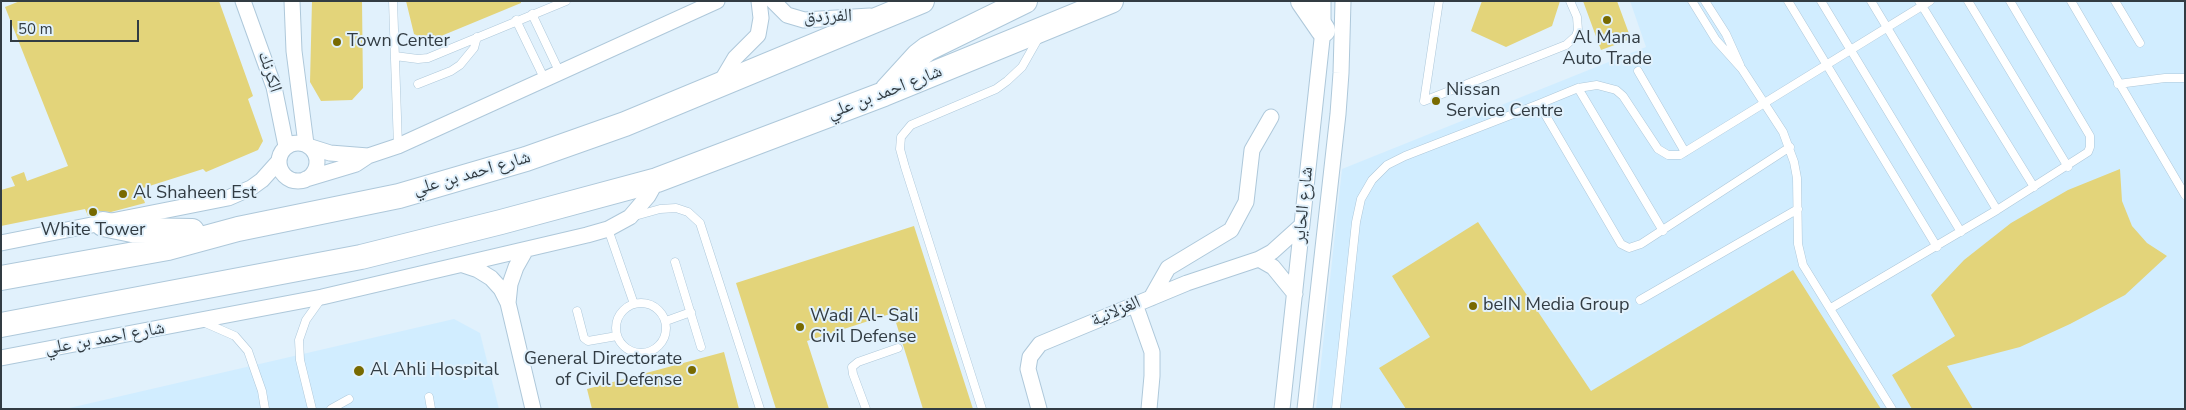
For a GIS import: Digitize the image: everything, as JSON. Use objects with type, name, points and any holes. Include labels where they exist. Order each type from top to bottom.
[{"type":"main road","name":"شارع احمد بن علي","points":[[1,278],[168,248],[238,229],[399,196],[519,161],[625,124],[922,1]]},
{"type":"main road","points":[[884,94],[918,56],[927,49],[1025,1]]},
{"type":"main road","name":"شارع احمد بن علي","points":[[1,325],[361,257],[656,180],[884,94],[1111,1]]},
{"type":"main road","points":[[1303,1],[1323,30]]},
{"type":"main road","points":[[103,224],[132,230],[161,232],[238,229]]},
{"type":"street","name":"الكرنك","points":[[242,1],[274,87],[286,146]]},
{"type":"street","name":"الكرنك","points":[[292,1],[295,69],[308,146]]},
{"type":"street","points":[[278,161],[282,174],[293,180],[306,179],[356,164],[368,156],[398,146],[716,1]]},
{"type":"street","points":[[718,87],[735,58],[758,35],[761,18],[759,1]]},
{"type":"street","name":"الفرزدق","points":[[773,1],[787,15],[804,20],[889,14]]},
{"type":"street","name":"شارع الحاير","points":[[1282,409],[1323,30],[1323,1]]},
{"type":"street","name":"شارع الحاير","points":[[1305,409],[1338,114],[1343,1]]},
{"type":"street","points":[[1151,298],[1168,268],[1230,230],[1246,202],[1252,150],[1271,117]]},
{"type":"street","points":[[1,242],[103,224],[240,194],[262,180],[278,161],[286,146],[296,143],[330,153],[368,156]]},
{"type":"street","points":[[306,179],[314,172],[317,162],[308,146]]},
{"type":"street","name":"شارع احمد بن علي","points":[[2,358],[322,297],[525,251],[608,229],[630,217],[648,196],[656,180]]},
{"type":"street","name":"الغزلانية","points":[[1039,409],[1028,369],[1030,357],[1040,344],[1187,282],[1259,259],[1272,252],[1302,225]]},
{"type":"street","points":[[508,303],[510,284],[516,267],[525,251]]},
{"type":"street","points":[[1259,259],[1273,267],[1294,294]]},
{"type":"street","points":[[464,265],[478,270],[491,278],[501,289],[508,303],[533,409]]},
{"type":"street","points":[[1135,304],[1152,352],[1149,409]]},
{"type":"lane","points":[[393,1],[398,146]]},
{"type":"lane","points":[[395,56],[418,59],[428,58],[516,20],[566,1]]},
{"type":"lane","points":[[1439,1],[1424,101],[1566,45],[1576,36],[1578,30],[1577,17],[1570,1]]},
{"type":"lane","points":[[1692,1],[1716,40],[1742,69],[1784,132],[1790,147],[1797,178],[1798,244],[1803,265],[1892,409]]},
{"type":"lane","points":[[1704,1],[1726,34],[1742,69]]},
{"type":"lane","points":[[1788,1],[1937,247]]},
{"type":"lane","points":[[1821,1],[1961,232]]},
{"type":"lane","points":[[1871,1],[1997,210]]},
{"type":"lane","points":[[1336,409],[1356,222],[1361,199],[1372,180],[1388,165],[1404,156],[1578,88],[1597,84],[1616,90],[1629,104],[1658,149],[1674,156],[1685,152],[1766,104],[1887,28],[1921,4],[1930,1]]},
{"type":"lane","points":[[1968,1],[2068,167]]},
{"type":"lane","points":[[1831,308],[1937,247],[2068,167],[2088,152],[2090,136],[2010,1]]},
{"type":"lane","points":[[2071,1],[2118,84],[2185,195]]},
{"type":"lane","points":[[2116,1],[2140,43]]},
{"type":"lane","points":[[1921,4],[2034,188]]},
{"type":"lane","points":[[532,14],[560,73]]},
{"type":"lane","points":[[516,20],[545,80]]},
{"type":"lane","points":[[982,409],[900,149],[902,137],[911,125],[996,88],[1007,81],[1022,66],[1043,29]]},
{"type":"lane","points":[[418,84],[460,66],[474,48],[477,37]]},
{"type":"lane","points":[[1638,71],[1685,152]]},
{"type":"lane","points":[[2118,84],[2165,78],[2185,78]]},
{"type":"lane","points":[[1578,88],[1663,230]]},
{"type":"lane","points":[[1539,104],[1621,244],[1634,248],[1790,147]]},
{"type":"lane","points":[[630,217],[660,209],[676,208],[688,212],[700,224],[760,409]]},
{"type":"lane","points":[[1640,300],[1798,210]]},
{"type":"lane","points":[[608,229],[634,304]]},
{"type":"lane","points":[[675,262],[701,346]]},
{"type":"lane","points":[[312,409],[300,360],[299,340],[306,320],[322,297]]},
{"type":"lane","points":[[644,303],[653,306],[661,312],[666,321],[664,340],[649,353],[639,354],[629,351],[617,336],[616,326],[619,316],[625,309],[634,304],[644,303]]},
{"type":"lane","points":[[576,311],[584,338],[588,341],[617,336]]},
{"type":"lane","points":[[666,321],[691,312]]},
{"type":"lane","points":[[202,321],[235,336],[248,351],[262,391],[265,409]]},
{"type":"lane","points":[[866,409],[852,367],[858,362],[898,348]]},
{"type":"lane","points":[[429,397],[431,409]]},
{"type":"lane","points":[[331,409],[349,399]]},
{"type":"shaded area","points":[[1630,1],[2185,1],[2185,409],[1316,409],[1342,169],[1646,47]]},
{"type":"shaded area","name":"Al Ahli Hospital","points":[[454,319],[480,333],[499,409],[65,409]]},
{"type":"building","points":[[20,1],[219,1],[253,96],[248,99],[263,141],[258,150],[206,172],[203,169],[140,189],[145,203],[111,212],[99,211],[88,216],[85,209],[1,226],[1,190],[15,186],[11,177],[24,172],[27,181],[68,166],[5,7]]},
{"type":"building","name":"Town Center","points":[[312,1],[362,1],[363,88],[352,100],[321,101],[310,82]]},
{"type":"building","points":[[406,1],[521,1],[521,3],[429,41],[414,34]]},
{"type":"building","points":[[1482,1],[1560,1],[1552,26],[1506,47],[1471,31]]},
{"type":"building","name":"Al Mana Auto Trade","points":[[1583,1],[1617,1],[1631,39],[1601,50]]},
{"type":"building","points":[[2120,169],[2122,201],[2132,226],[2147,243],[2167,256],[2125,295],[2070,324],[2020,347],[1947,366],[1973,409],[1912,409],[1892,375],[1955,336],[1931,295],[1964,260],[2011,223],[2068,190]]},
{"type":"building","name":"beIN Media Group","points":[[1478,222],[1591,391],[1793,270],[1881,409],[1406,409],[1379,368],[1430,337],[1392,276]]},
{"type":"building","name":"Wadi Al- Sali Civil Defense","points":[[914,226],[973,409],[923,409],[893,313],[807,341],[829,409],[776,409],[736,283]]},
{"type":"building","name":"General Directorate of Civil Defense","points":[[724,352],[739,409],[592,409],[587,389]]},
{"type":"place","name":"Al Mana Auto Trade","points":[[1607,20]]},
{"type":"place","name":"Town Center","points":[[337,42]]},
{"type":"place","name":"Nissan Service Centre","points":[[1436,101]]},
{"type":"place","name":"Al Shaheen Est","points":[[123,194]]},
{"type":"place","name":"White Tower","points":[[93,212]]},
{"type":"place","name":"beIN Media Group","points":[[1473,306]]},
{"type":"place","name":"Wadi Al- Sali Civil Defense","points":[[800,327]]},
{"type":"place","name":"General Directorate of Civil Defense","points":[[692,370]]},
{"type":"place","name":"Al Ahli Hospital","points":[[359,371]]}]
